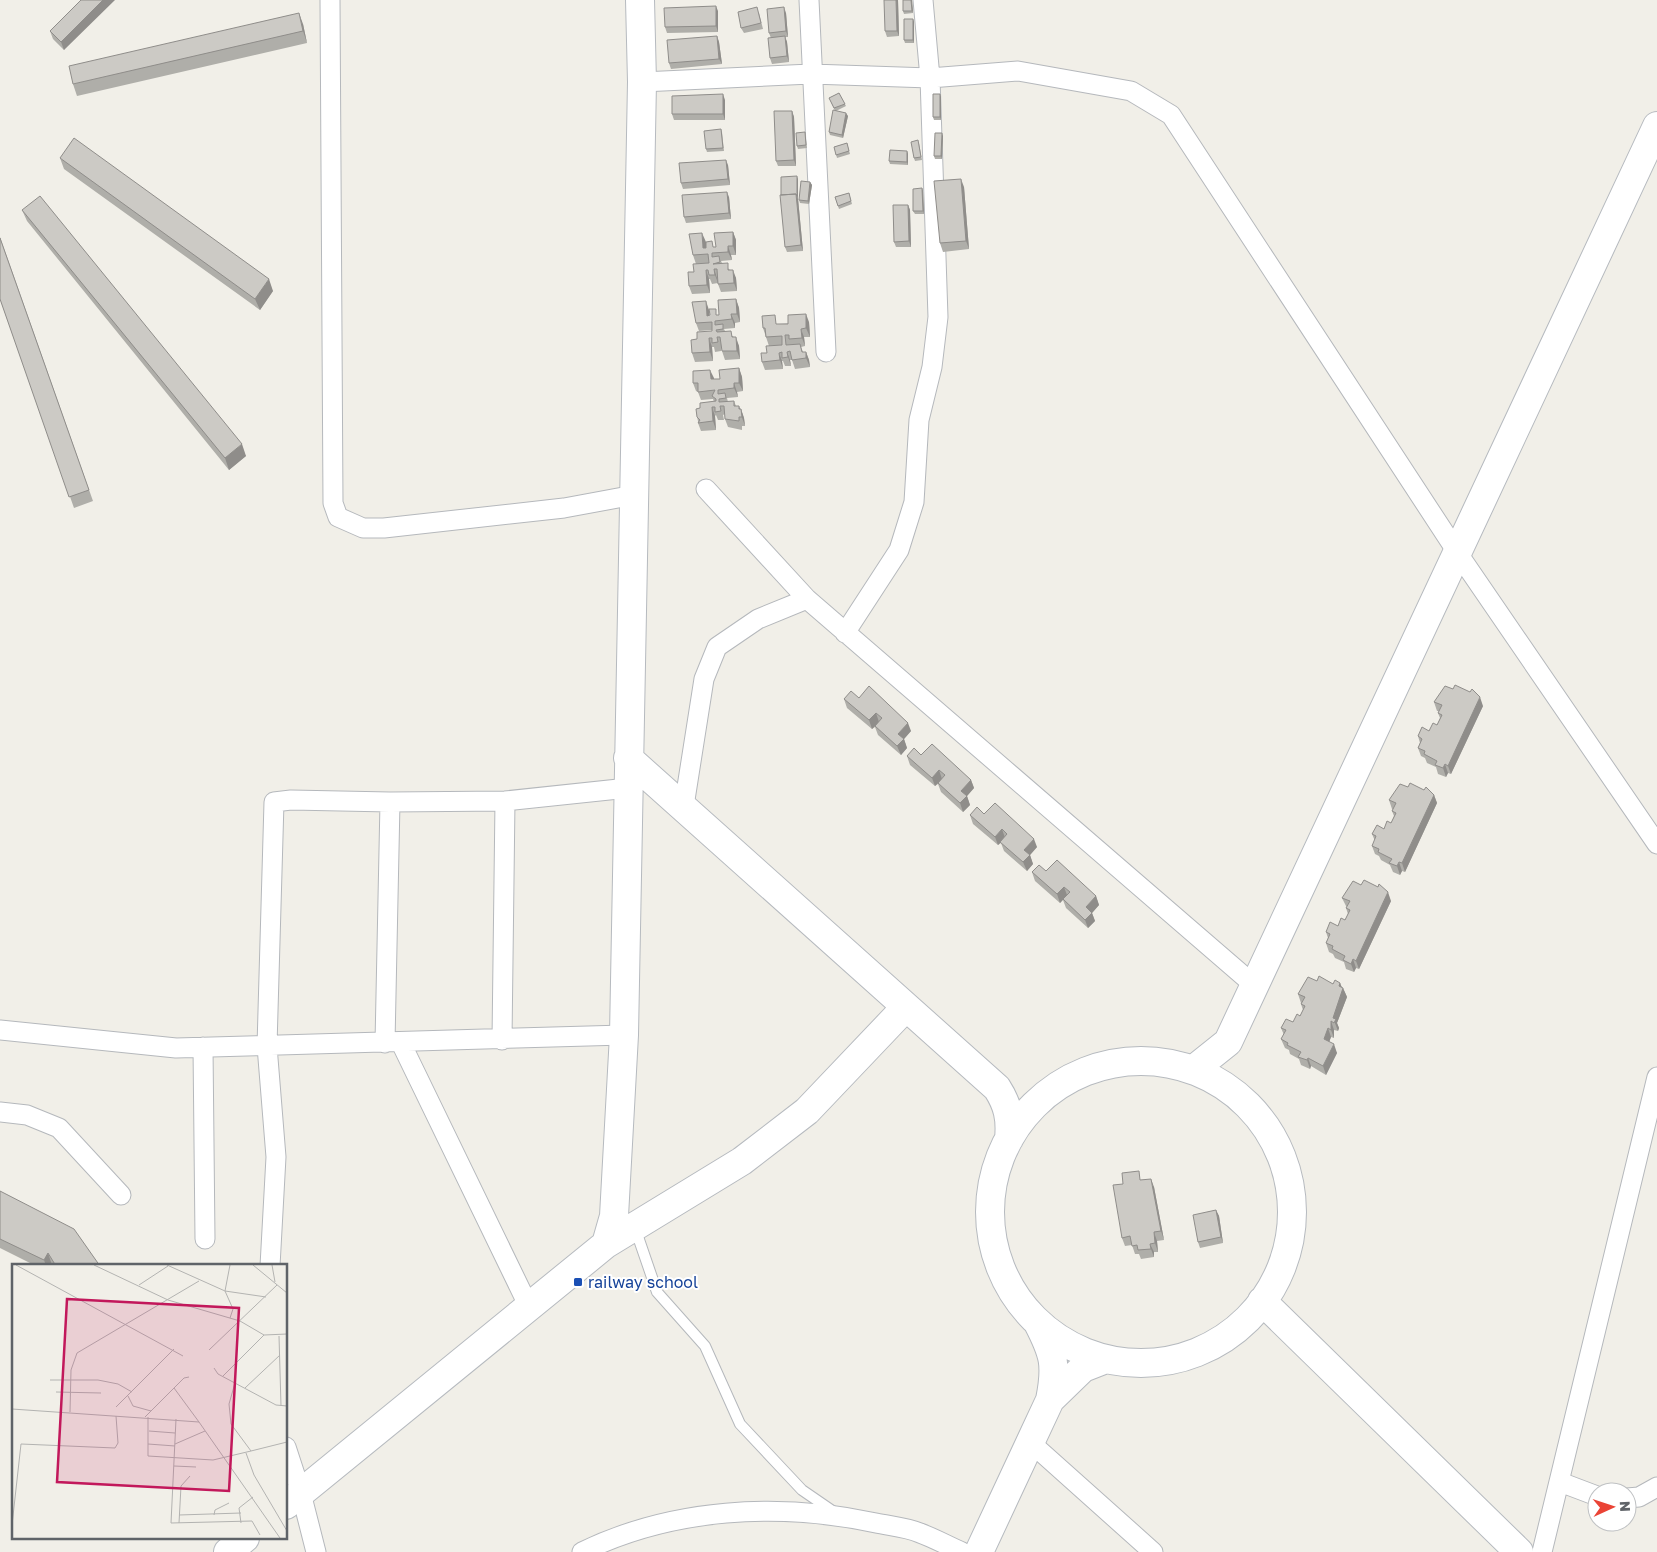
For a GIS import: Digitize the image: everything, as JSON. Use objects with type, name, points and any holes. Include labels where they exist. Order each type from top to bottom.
[{"type":"street","points":[[330,0],[333,503],[338,517],[363,528],[384,528],[564,508],[634,495]]},
{"type":"street","points":[[606,1244],[614,1216],[624,1035],[642,82],[640,0]]},
{"type":"street","points":[[809,0],[826,352]]},
{"type":"street","points":[[845,633],[899,550],[914,502],[919,420],[932,367],[938,317],[930,78],[923,0]]},
{"type":"street","points":[[642,82],[812,74],[930,78],[1018,71],[1131,91],[1171,115],[1458,552],[1657,844]]},
{"type":"street","points":[[1193,1070],[1228,1042],[1657,126]]},
{"type":"street","points":[[706,489],[807,599],[1254,985]]},
{"type":"street","points":[[684,806],[704,679],[717,647],[758,619],[807,599]]},
{"type":"street","points":[[628,758],[684,806],[905,1008],[997,1088],[1009,1112],[1009,1139]]},
{"type":"street","points":[[270,1264],[276,1157],[267,1046],[274,802],[291,800],[390,802],[505,801],[628,788]]},
{"type":"street","points":[[502,1040],[505,801]]},
{"type":"street","points":[[390,802],[393,1043],[529,1307]]},
{"type":"street","points":[[294,1499],[606,1244],[742,1161],[808,1111],[905,1008]]},
{"type":"street","points":[[0,1030],[176,1048],[624,1035]]},
{"type":"street","points":[[1228,1042],[1230,1090]]},
{"type":"street","points":[[203,1047],[204,1239]]},
{"type":"street","points":[[979,1552],[1050,1400],[1055,1377],[1052,1350],[1037,1321],[1013,1290],[997,1254],[992,1235],[993,1186],[1001,1157],[1009,1139],[1034,1106],[1049,1092],[1082,1073],[1118,1062],[1156,1062],[1193,1070],[1230,1090],[1245,1103],[1270,1134],[1285,1170],[1290,1189],[1291,1209],[1287,1248],[1277,1276],[1262,1301],[1235,1330],[1219,1341],[1183,1357],[1144,1363],[1106,1359],[1069,1344],[1037,1321]]},
{"type":"street","points":[[1542,1552],[1657,1077]]},
{"type":"street","points":[[997,1088],[1020,1094],[1049,1092]]},
{"type":"street","points":[[0,1112],[27,1114],[59,1128],[121,1195]]},
{"type":"street","points":[[1262,1301],[1519,1552]]},
{"type":"street","points":[[1050,1400],[1083,1368],[1106,1359]]},
{"type":"street","points":[[1030,1442],[1153,1552]]},
{"type":"street","points":[[288,1460],[294,1499],[316,1552]]},
{"type":"street","points":[[1560,1482],[1587,1492]]},
{"type":"street","points":[[1637,1497],[1657,1487]]},
{"type":"street","points":[[582,1552],[607,1540],[687,1518],[738,1511],[788,1511],[838,1515],[919,1532],[962,1552]]},
{"type":"street","points":[[228,1552],[243,1540]]},
{"type":"lane","points":[[634,1227],[657,1292],[705,1346],[740,1424],[802,1490],[838,1515]]},
{"type":"building","points":[[81,0],[103,0],[61,42],[50,31]]},
{"type":"building","points":[[884,0],[896,0],[897,31],[885,31]]},
{"type":"building","points":[[903,0],[911,0],[912,11],[903,11]]},
{"type":"building","points":[[716,6],[716,26],[665,27],[664,8]]},
{"type":"building","points":[[757,7],[761,23],[741,28],[738,12]]},
{"type":"building","points":[[784,7],[786,31],[769,33],[767,9]]},
{"type":"building","points":[[299,13],[303,31],[73,84],[69,66]]},
{"type":"building","points":[[904,19],[913,19],[913,40],[904,40]]},
{"type":"building","points":[[717,36],[719,59],[669,63],[667,40]]},
{"type":"building","points":[[785,36],[787,56],[770,58],[768,38]]},
{"type":"building","points":[[839,93],[845,104],[834,108],[829,98]]},
{"type":"building","points":[[723,94],[723,114],[672,114],[672,96]]},
{"type":"building","points":[[933,94],[940,94],[940,117],[933,117]]},
{"type":"building","points":[[833,110],[846,113],[842,135],[829,132]]},
{"type":"building","points":[[774,111],[792,111],[794,160],[776,161]]},
{"type":"building","points":[[721,129],[723,148],[706,149],[704,131]]},
{"type":"building","points":[[805,132],[806,145],[797,146],[796,133]]},
{"type":"building","points":[[935,133],[942,133],[941,156],[934,156]]},
{"type":"building","points":[[74,138],[269,279],[255,299],[60,158]]},
{"type":"building","points":[[918,140],[921,157],[914,158],[911,142]]},
{"type":"building","points":[[847,143],[849,151],[836,155],[834,147]]},
{"type":"building","points":[[890,150],[907,151],[907,162],[889,161]]},
{"type":"building","points":[[726,160],[728,179],[681,183],[679,163]]},
{"type":"building","points":[[797,176],[797,196],[796,194],[781,195],[781,177]]},
{"type":"building","points":[[961,179],[966,241],[940,243],[934,181]]},
{"type":"building","points":[[801,181],[810,182],[808,201],[799,200]]},
{"type":"building","points":[[922,188],[923,211],[913,211],[913,189]]},
{"type":"building","points":[[727,192],[729,213],[684,217],[682,195]]},
{"type":"building","points":[[849,193],[851,201],[838,206],[835,197]]},
{"type":"building","points":[[796,194],[801,245],[785,247],[780,195]]},
{"type":"building","points":[[40,196],[242,444],[225,458],[22,210]]},
{"type":"building","points":[[893,205],[908,205],[909,241],[894,242]]},
{"type":"building","points":[[733,232],[733,246],[728,246],[728,252],[712,253],[712,257],[719,256],[720,262],[713,264],[728,263],[728,270],[733,270],[734,283],[718,284],[717,269],[714,269],[715,275],[709,275],[708,270],[706,270],[707,285],[689,286],[688,272],[694,272],[693,264],[709,263],[708,254],[693,255],[689,234],[702,233],[703,248],[706,248],[706,242],[712,241],[713,247],[716,247],[714,233]]},
{"type":"building","points":[[0,238],[89,490],[69,497],[0,299]]},
{"type":"building","points":[[736,299],[737,314],[731,314],[732,319],[715,321],[715,325],[723,324],[723,329],[716,330],[717,332],[731,331],[732,337],[736,337],[737,351],[722,351],[720,337],[717,337],[718,342],[712,343],[712,338],[709,338],[710,352],[692,353],[691,340],[697,339],[697,332],[712,331],[712,322],[696,323],[692,302],[706,301],[707,316],[710,315],[709,309],[716,309],[716,315],[719,315],[718,300]]},
{"type":"building","points":[[806,314],[806,328],[801,329],[802,338],[789,339],[789,335],[785,335],[786,345],[800,344],[802,352],[806,352],[806,358],[792,360],[790,351],[787,352],[788,357],[782,358],[782,352],[779,353],[780,360],[762,362],[761,353],[767,353],[766,346],[782,345],[782,336],[766,337],[762,316],[775,315],[776,324],[788,324],[788,315]]},
{"type":"building","points":[[739,368],[739,383],[734,383],[734,388],[718,390],[718,394],[725,393],[726,398],[719,399],[719,402],[734,401],[734,406],[739,406],[739,409],[741,409],[742,417],[739,417],[739,421],[725,419],[724,406],[720,406],[721,411],[715,412],[715,407],[712,407],[713,421],[698,423],[700,420],[697,417],[696,409],[700,408],[700,403],[716,401],[716,399],[712,396],[715,390],[698,392],[698,383],[693,383],[693,371],[710,370],[711,379],[720,379],[719,370]]},
{"type":"building","points":[[1455,685],[1470,692],[1472,689],[1480,697],[1448,766],[1445,764],[1443,768],[1435,765],[1437,761],[1424,754],[1425,751],[1418,748],[1422,739],[1418,736],[1422,727],[1429,731],[1433,723],[1437,725],[1442,715],[1438,713],[1442,705],[1434,702],[1445,686],[1453,689]]},
{"type":"building","points":[[869,686],[908,723],[898,734],[904,739],[897,746],[875,726],[882,718],[876,713],[869,720],[844,699],[851,691],[859,698]]},
{"type":"building","points":[[932,744],[971,780],[961,791],[967,796],[960,803],[938,783],[945,775],[939,770],[932,778],[907,756],[914,748],[921,755]]},
{"type":"building","points":[[1410,783],[1424,790],[1426,787],[1434,795],[1402,863],[1399,862],[1397,866],[1389,863],[1392,859],[1378,852],[1379,849],[1372,846],[1376,836],[1372,834],[1377,825],[1384,829],[1387,821],[1391,823],[1396,813],[1392,811],[1396,803],[1389,800],[1400,784],[1408,787]]},
{"type":"building","points":[[995,803],[1034,839],[1024,850],[1030,855],[1023,862],[1000,842],[1007,834],[1002,829],[995,837],[970,815],[977,807],[984,814]]},
{"type":"building","points":[[1057,860],[1096,896],[1086,907],[1092,913],[1085,920],[1063,899],[1070,892],[1064,887],[1057,894],[1032,872],[1039,865],[1046,871]]},
{"type":"building","points":[[1364,880],[1378,887],[1379,884],[1388,892],[1356,961],[1353,959],[1351,964],[1343,960],[1345,956],[1332,949],[1333,946],[1326,943],[1330,934],[1326,932],[1330,922],[1338,926],[1341,918],[1345,920],[1350,910],[1346,908],[1350,901],[1342,898],[1353,881],[1361,885]]},
{"type":"building","points":[[1319,976],[1333,984],[1335,980],[1343,988],[1333,1018],[1336,1019],[1334,1023],[1331,1021],[1331,1030],[1328,1028],[1324,1039],[1334,1044],[1323,1066],[1308,1058],[1307,1060],[1298,1057],[1301,1052],[1287,1045],[1288,1043],[1281,1039],[1286,1030],[1281,1028],[1286,1019],[1293,1022],[1297,1014],[1300,1016],[1305,1006],[1301,1004],[1305,997],[1298,994],[1308,977],[1317,981]]},
{"type":"building","points":[[1139,1171],[1140,1180],[1151,1179],[1161,1231],[1154,1232],[1155,1243],[1150,1244],[1151,1249],[1138,1250],[1137,1245],[1132,1246],[1130,1236],[1122,1238],[1113,1185],[1123,1184],[1122,1173]]},
{"type":"building","points":[[0,1191],[74,1229],[99,1264],[55,1264],[48,1253],[44,1260],[0,1239]]},
{"type":"building","points":[[1216,1210],[1221,1237],[1198,1242],[1193,1215]]},
{"type":"place","name":"railway school","points":[[578,1282]]}]
